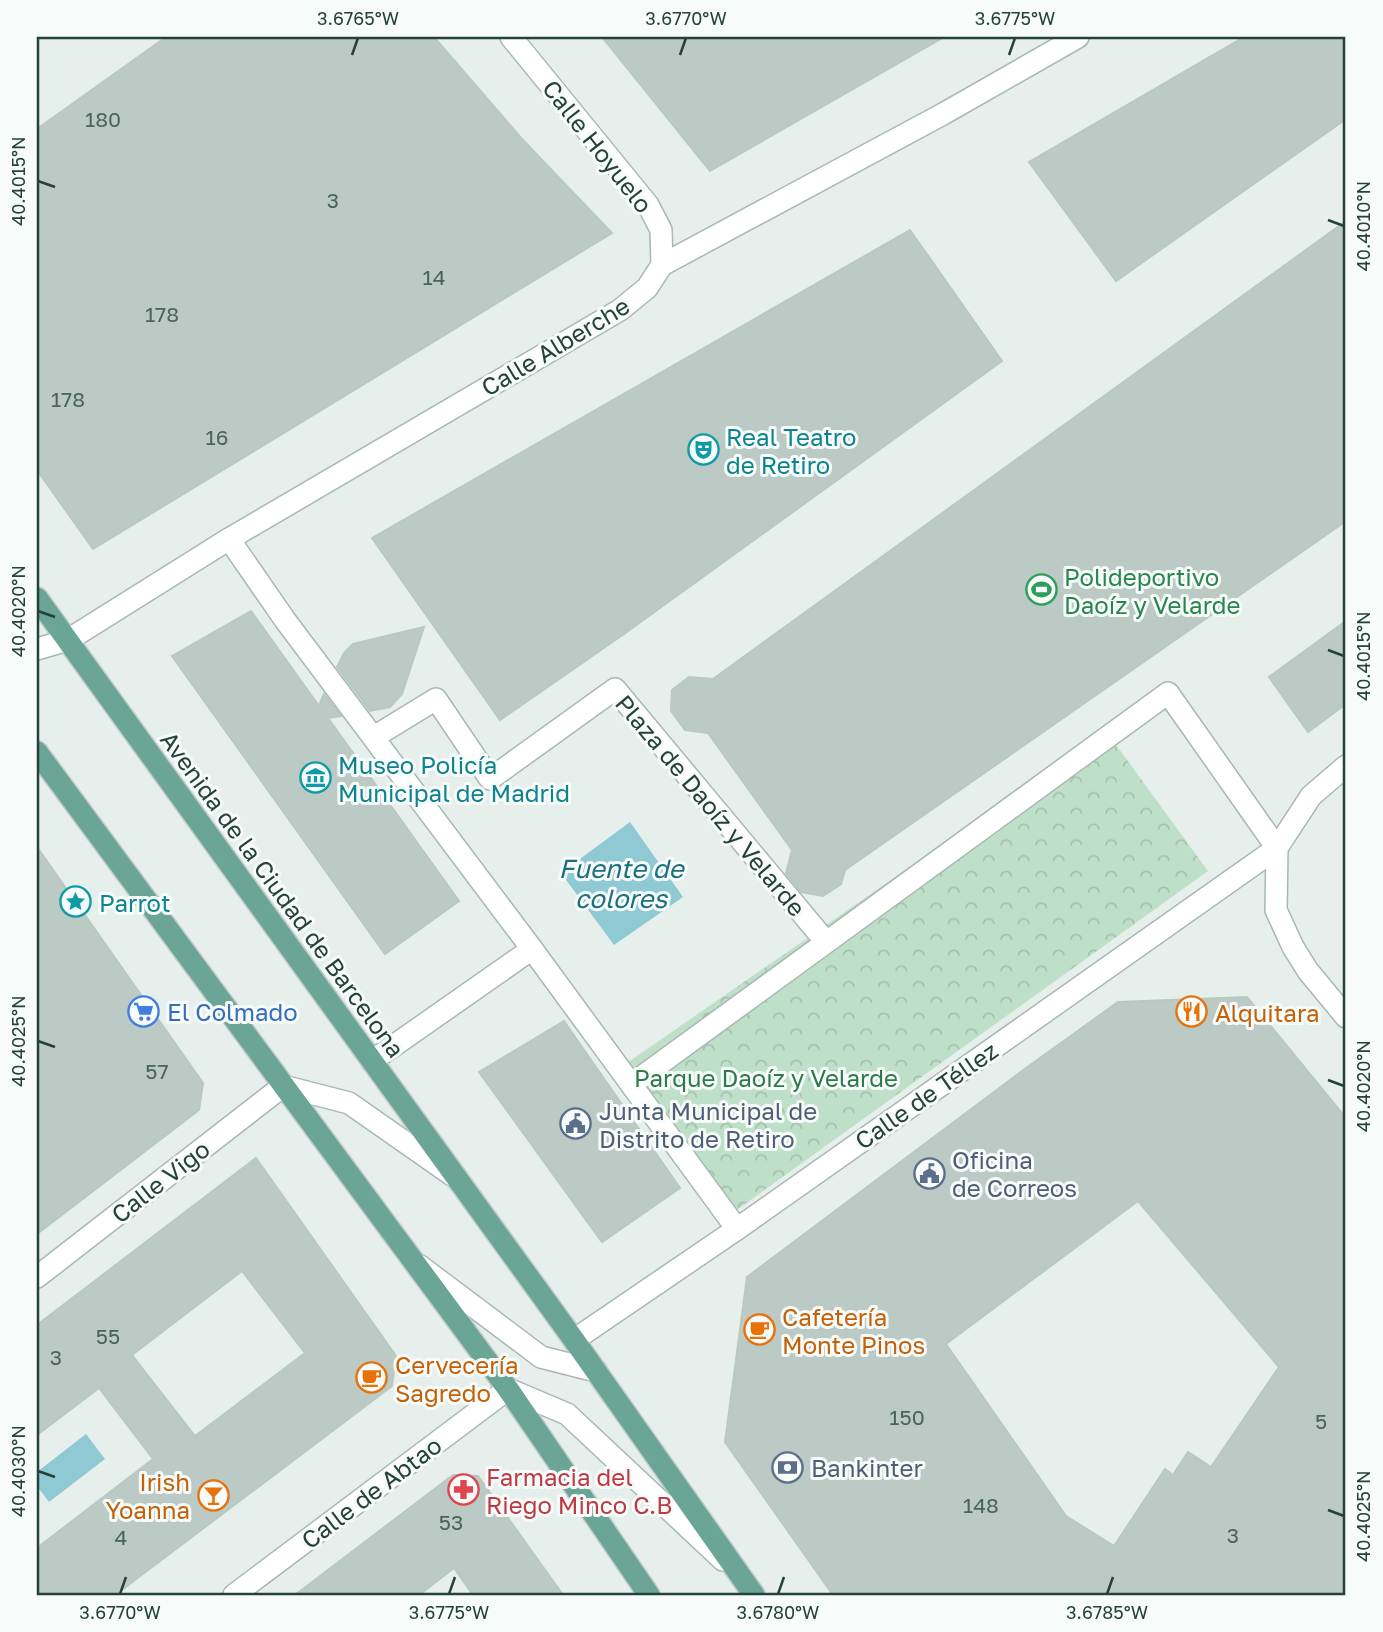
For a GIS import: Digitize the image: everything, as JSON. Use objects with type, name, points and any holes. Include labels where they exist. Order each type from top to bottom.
[{"type":"main road","name":"Avenida de la Ciudad de Barcelona","points":[[37,598],[574,1340],[754,1595]]},
{"type":"main road","points":[[37,752],[508,1389],[649,1595]]},
{"type":"street","name":"Calle Hoyuelo","points":[[511,37],[648,205],[661,230],[662,265]]},
{"type":"street","name":"Calle Alberche","points":[[68,640],[229,539],[620,310],[648,288],[662,265],[943,114],[1078,37]]},
{"type":"street","points":[[229,539],[285,620],[533,949],[737,1229]]},
{"type":"street","points":[[37,649],[68,640]]},
{"type":"street","name":"Plaza de Daoíz y Velarde","points":[[374,737],[436,699],[490,779],[615,689],[826,942]]},
{"type":"street","points":[[632,1084],[1168,693],[1277,848],[1276,910],[1293,947],[1308,971],[1346,1017]]},
{"type":"street","name":"Calle de Téllez","points":[[574,1340],[737,1229],[1277,848],[1311,796],[1346,766]]},
{"type":"street","points":[[372,1061],[533,949]]},
{"type":"street","name":"Avenida de la Ciudad de Barcelona","points":[[283,1086],[349,1103],[456,1177]]},
{"type":"street","name":"Calle Vigo","points":[[37,1277],[283,1086]]},
{"type":"street","points":[[412,1261],[541,1357],[596,1371]]},
{"type":"street","name":"Avenida de la Ciudad de Barcelona","points":[[508,1389],[567,1414],[740,1576]]},
{"type":"street","name":"Calle de Abtao","points":[[234,1595],[508,1389]]},
{"type":"green space","name":"Parque Daoíz y Velarde","points":[[1106,731],[1208,871],[734,1212],[627,1063]]},
{"type":"water","name":"Fuente de colores","points":[[630,822],[683,897],[614,945],[561,873]]},
{"type":"water","points":[[86,1434],[105,1459],[49,1502],[37,1486],[37,1472]]},
{"type":"building","points":[[166,37],[434,37],[522,139],[612,233],[93,549],[37,470],[37,129]]},
{"type":"building","points":[[602,37],[944,37],[710,171]]},
{"type":"building","points":[[1244,37],[1346,37],[1346,119],[1116,281],[1029,162]]},
{"type":"building","name":"Polideportivo Daoíz y Velarde","points":[[1346,221],[1346,521],[845,870],[841,884],[823,896],[801,892],[786,873],[792,850],[708,733],[685,730],[671,711],[672,690],[689,677],[713,679]]},
{"type":"building","name":"Real Teatro de Retiro","points":[[910,230],[1002,361],[624,634],[500,720],[372,538]]},
{"type":"building","name":"Museo Policía Municipal de Madrid","points":[[251,611],[319,706],[324,694],[341,716],[328,718],[459,901],[385,954],[172,656]]},
{"type":"building","points":[[1346,621],[1346,704],[1308,732],[1269,677]]},
{"type":"building","points":[[424,627],[402,694],[390,707],[370,711],[337,667],[344,653],[353,644]]},
{"type":"building","points":[[37,847],[203,1083],[199,1110],[37,1234]]},
{"type":"building","points":[[1247,997],[1346,1118],[1346,1595],[833,1595],[725,1442],[747,1277],[1118,1002]],"holes":[[[1138,1201],[1279,1367],[1211,1467],[1188,1452],[1173,1475],[1165,1469],[1114,1546],[1066,1516],[946,1344]]]},
{"type":"building","name":"Junta Municipal de Distrito de Retiro","points":[[564,1021],[680,1188],[602,1242],[479,1072]]},
{"type":"building","points":[[256,1158],[396,1356],[392,1386],[115,1595],[37,1595],[37,1548],[153,1459],[99,1388],[37,1435],[37,1325]],"holes":[[[242,1271],[305,1353],[195,1436],[132,1355]]]},
{"type":"building","points":[[453,1475],[478,1476],[563,1595],[473,1595],[454,1568],[419,1595],[295,1595]]},
{"type":"place","name":"Real Teatro de Retiro","points":[[703,450]]},
{"type":"place","name":"Polideportivo Daoíz y Velarde","points":[[1041,590]]},
{"type":"place","name":"Museo Policía Municipal de Madrid","points":[[315,778]]},
{"type":"place","name":"Parrot","points":[[76,902]]},
{"type":"place","name":"El Colmado","points":[[144,1011]]},
{"type":"place","name":"Alquitara","points":[[1192,1012]]},
{"type":"place","name":"Junta Municipal de Distrito de Retiro","points":[[576,1124]]},
{"type":"place","name":"Oficina de Correos","points":[[929,1173]]},
{"type":"place","name":"Cafetería Monte Pinos","points":[[759,1330]]},
{"type":"place","name":"Cervecería Sagredo","points":[[372,1378]]},
{"type":"place","name":"Bankinter","points":[[788,1467]]},
{"type":"place","name":"Farmacia del Riego Minco C.B","points":[[463,1490]]},
{"type":"place","name":"Irish Yoanna","points":[[213,1495]]}]
